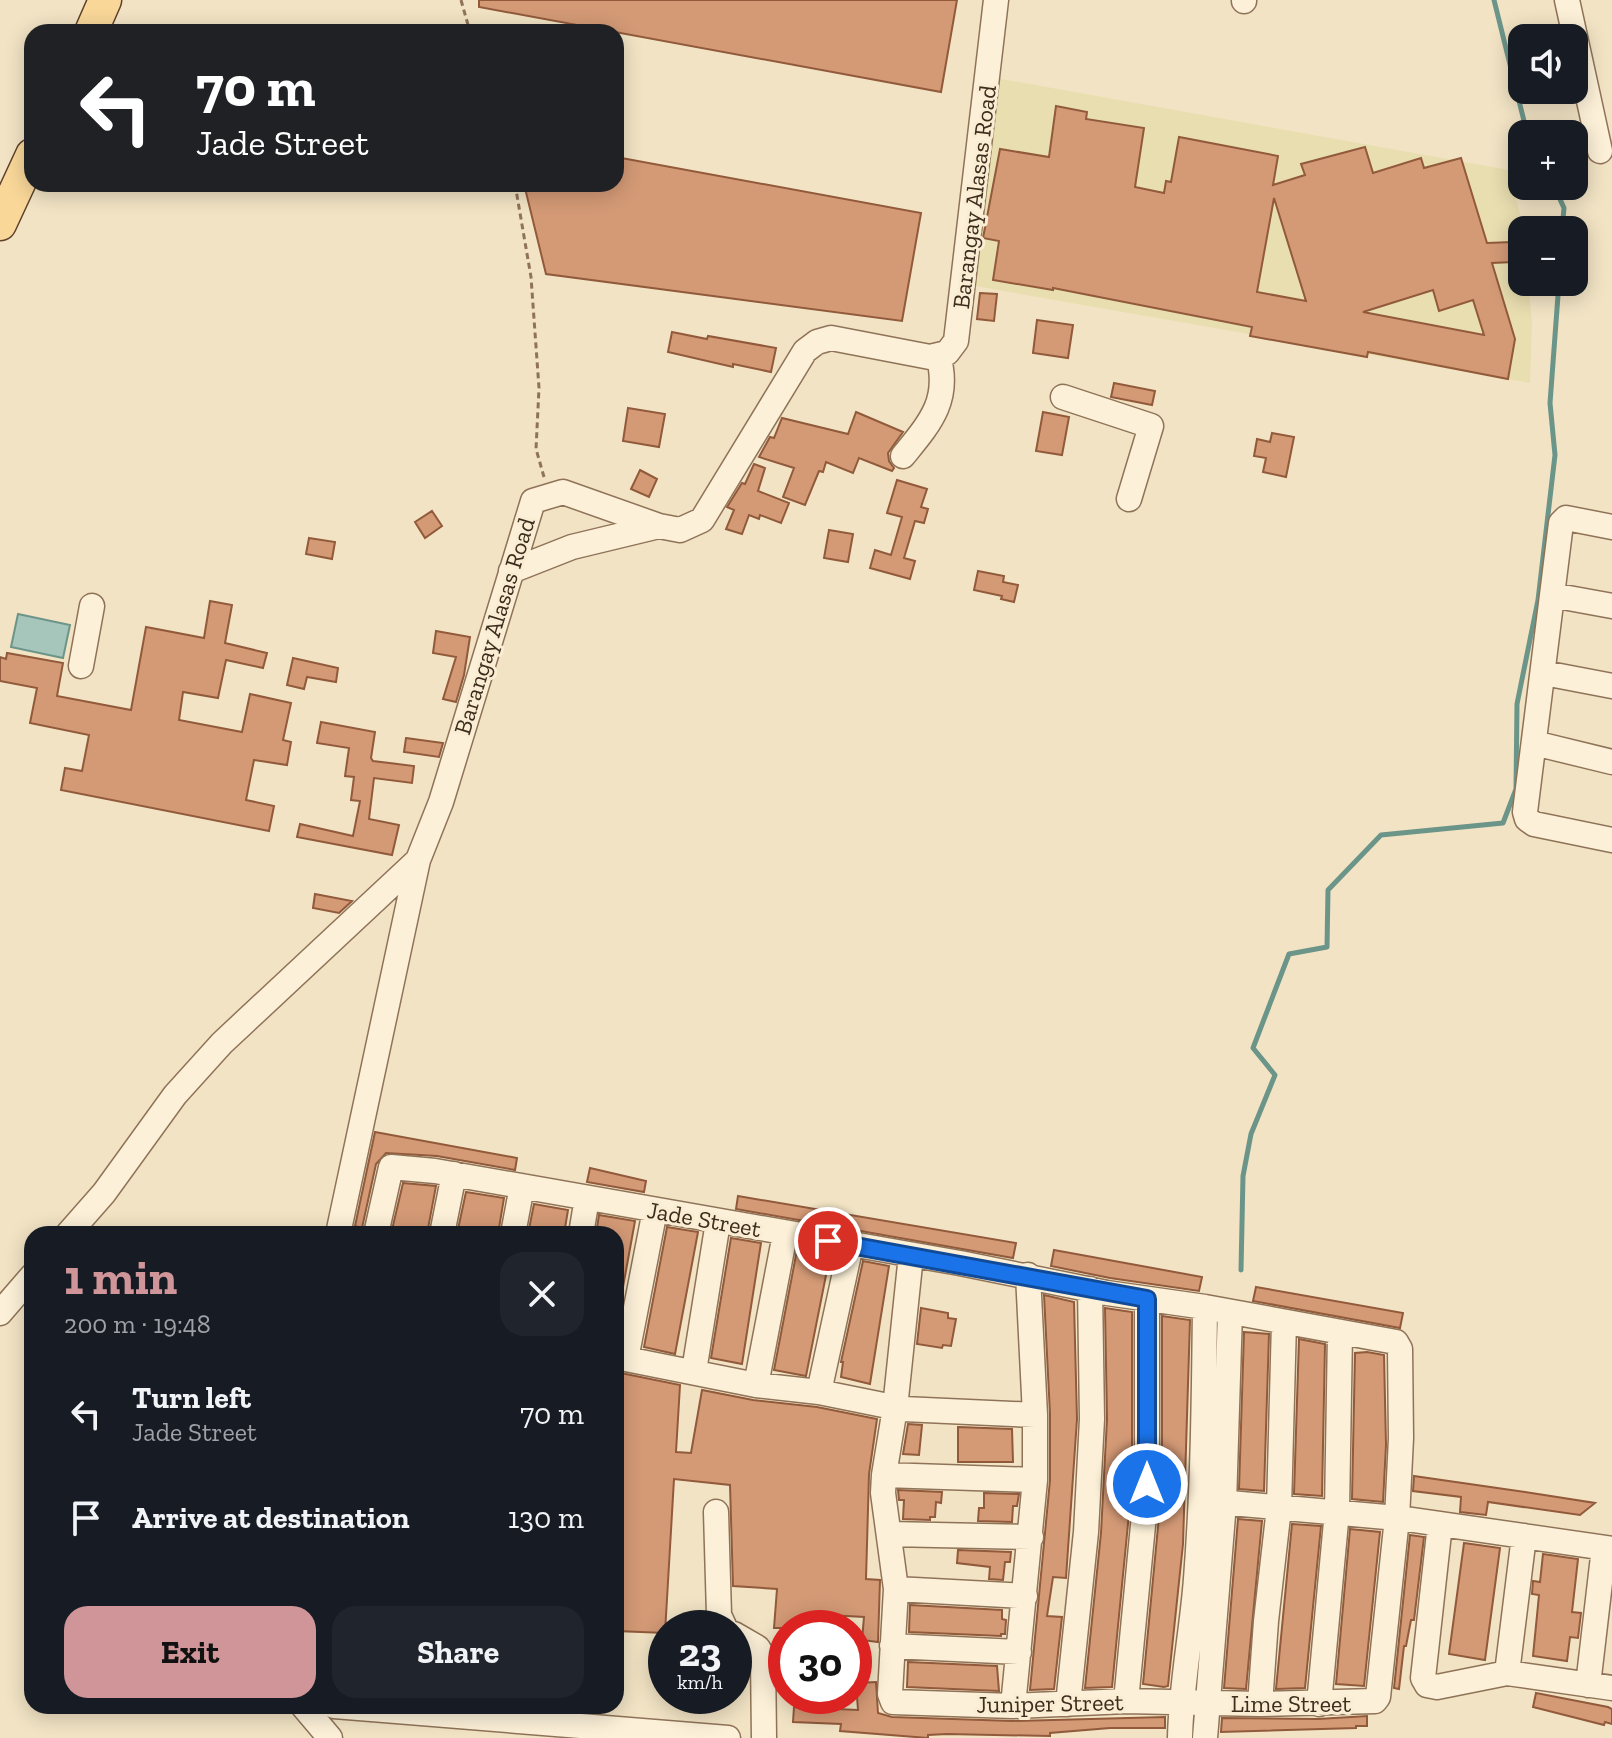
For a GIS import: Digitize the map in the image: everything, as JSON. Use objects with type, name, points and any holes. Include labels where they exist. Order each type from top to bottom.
[{"type":"main road","points":[[94,24],[105,0]]},
{"type":"main road","points":[[0,224],[24,172]]},
{"type":"street","name":"Barangay Alasas Road","points":[[340,1226],[418,860],[441,802],[533,501],[563,492],[659,526],[680,530],[702,520],[805,351],[817,342],[831,338],[930,357],[947,353],[956,341],[996,0]]},
{"type":"street","points":[[1567,0],[1600,151]]},
{"type":"street","points":[[903,456],[930,423],[943,387],[944,376],[938,355]]},
{"type":"street","points":[[1063,397],[1151,426],[1129,499]]},
{"type":"street","points":[[1612,527],[1566,518],[1561,523],[1525,812],[1527,819],[1534,824],[1612,840]]},
{"type":"street","points":[[511,571],[572,547],[659,526]]},
{"type":"street","points":[[1552,595],[1612,606]]},
{"type":"street","points":[[81,666],[92,606]]},
{"type":"street","points":[[1544,673],[1612,686]]},
{"type":"street","points":[[1534,743],[1612,762]]},
{"type":"street","points":[[75,1226],[104,1193],[175,1095],[222,1043],[418,860]]},
{"type":"street","name":"Jade Street","points":[[378,1226],[390,1169],[395,1167],[454,1174],[1396,1342],[1400,1349],[1402,1519]]},
{"type":"street","points":[[444,1226],[454,1174]]},
{"type":"street","points":[[514,1226],[522,1186]]},
{"type":"street","points":[[582,1226],[587,1198]]},
{"type":"street","points":[[624,1345],[655,1210]]},
{"type":"street","points":[[694,1371],[718,1222]]},
{"type":"street","points":[[756,1385],[785,1234]]},
{"type":"street","points":[[819,1392],[851,1245]]},
{"type":"street","points":[[911,1255],[895,1408],[884,1475],[896,1589],[892,1646],[1019,1652]]},
{"type":"street","points":[[1013,1706],[1035,1480],[1028,1275]]},
{"type":"street","points":[[0,1313],[24,1285]]},
{"type":"street","points":[[1068,1704],[1086,1532],[1092,1419],[1090,1289]]},
{"type":"street","points":[[1126,1701],[1147,1484],[1147,1299]]},
{"type":"street","points":[[1180,1738],[1180,1703],[1196,1583],[1213,1502],[1205,1307]]},
{"type":"street","points":[[1205,1738],[1213,1502],[1230,1312]]},
{"type":"street","points":[[1260,1704],[1279,1508],[1284,1322]]},
{"type":"street","points":[[1319,1704],[1337,1511],[1340,1332]]},
{"type":"street","points":[[624,1359],[895,1408],[1035,1415]]},
{"type":"street","points":[[884,1475],[1035,1480]]},
{"type":"street","points":[[1213,1502],[1337,1511],[1440,1524],[1608,1548],[1600,1686],[1507,1673],[1437,1687],[1427,1685],[1423,1678],[1440,1524]]},
{"type":"street","points":[[716,1512],[719,1610]]},
{"type":"street","name":"Lime Street","points":[[1207,1704],[1375,1701],[1402,1519]]},
{"type":"street","points":[[889,1534],[1031,1537]]},
{"type":"street","points":[[1507,1673],[1524,1536]]},
{"type":"street","points":[[896,1589],[1025,1596]]},
{"type":"street","points":[[752,1644],[763,1657],[764,1738]]},
{"type":"street","name":"Juniper Street","points":[[892,1646],[890,1694],[893,1702],[1013,1706],[1126,1701],[1207,1704]]},
{"type":"street","points":[[310,1714],[330,1738]]},
{"type":"street","points":[[532,1714],[728,1738]]},
{"type":"path","points":[[461,0],[468,24]]},
{"type":"path","points":[[517,192],[524,223],[537,341],[540,413],[536,449],[549,496]]},
{"type":"shaded area","points":[[996,78],[1508,170],[1508,200],[1516,200],[1520,216],[1508,216],[1508,296],[1529,296],[1532,322],[1530,383],[969,285]]},
{"type":"water","points":[[18,614],[70,625],[63,658],[11,647]]},
{"type":"building","points":[[479,0],[957,0],[941,92],[624,34],[624,24],[571,24],[479,7]]},
{"type":"building","points":[[1056,106],[1087,112],[1086,119],[1144,128],[1135,187],[1164,193],[1166,181],[1171,182],[1179,137],[1278,156],[1273,185],[1305,175],[1301,164],[1365,147],[1373,173],[1421,158],[1424,168],[1461,158],[1487,243],[1508,242],[1508,262],[1492,263],[1515,339],[1508,379],[1368,352],[1367,357],[1250,336],[1252,327],[1053,288],[993,280],[999,241],[983,238],[1000,149],[1049,157]],"holes":[[[1274,198],[1306,301],[1257,292]],[[1433,290],[1439,311],[1473,300],[1484,335],[1363,312]]]},
{"type":"building","points":[[624,158],[921,213],[902,321],[546,274],[526,192],[624,192]]},
{"type":"building","points":[[980,293],[997,294],[994,321],[977,319]]},
{"type":"building","points":[[1037,320],[1073,325],[1068,358],[1033,353]]},
{"type":"building","points":[[672,332],[776,348],[771,372],[668,352]]},
{"type":"building","points":[[1114,383],[1155,391],[1152,405],[1111,397]]},
{"type":"building","points":[[628,408],[665,414],[659,447],[623,441]]},
{"type":"building","points":[[856,412],[903,432],[888,453],[894,468],[892,471],[859,458],[853,473],[826,462],[805,505],[783,497],[794,468],[759,457],[770,437],[774,438],[782,418],[848,434]]},
{"type":"building","points":[[1043,412],[1069,417],[1062,455],[1036,451]]},
{"type":"building","points":[[1272,433],[1294,437],[1286,477],[1263,472],[1266,458],[1254,456],[1257,439],[1270,442]]},
{"type":"building","points":[[754,464],[765,468],[758,491],[789,503],[781,523],[760,515],[759,519],[749,515],[742,534],[726,529],[734,510],[727,507],[742,483],[745,484]]},
{"type":"building","points":[[640,470],[657,479],[649,497],[631,489]]},
{"type":"building","points":[[897,480],[927,489],[921,507],[928,509],[924,523],[915,521],[904,558],[915,561],[910,579],[870,568],[875,550],[891,555],[902,517],[887,513]]},
{"type":"building","points":[[432,511],[442,526],[425,538],[415,522]]},
{"type":"building","points":[[829,530],[853,534],[848,562],[824,558]]},
{"type":"building","points":[[309,538],[335,542],[332,559],[306,554]]},
{"type":"building","points":[[978,571],[1004,576],[1003,582],[1018,585],[1014,602],[974,590]]},
{"type":"building","points":[[210,601],[232,605],[225,643],[267,653],[263,668],[226,660],[218,698],[183,692],[179,720],[242,732],[250,694],[291,703],[283,740],[291,742],[287,765],[254,760],[246,800],[274,806],[269,831],[61,790],[65,768],[82,771],[89,735],[30,723],[37,688],[0,681],[0,657],[6,659],[7,653],[63,663],[57,696],[131,710],[146,627],[204,638]]},
{"type":"building","points":[[436,631],[470,637],[456,702],[443,699],[456,657],[433,653]]},
{"type":"building","points":[[293,658],[338,668],[336,682],[307,677],[304,689],[287,685]]},
{"type":"building","points":[[321,722],[375,732],[373,761],[414,766],[412,783],[374,778],[369,819],[399,825],[392,855],[297,837],[300,824],[353,836],[360,801],[351,800],[354,777],[345,776],[349,748],[317,743]]},
{"type":"building","points":[[406,738],[443,743],[439,757],[404,752]]},
{"type":"building","points":[[315,894],[352,901],[339,913],[313,908]]},
{"type":"building","points":[[375,1132],[517,1158],[515,1170],[437,1156],[386,1153],[376,1164],[362,1226],[355,1226]]},
{"type":"building","points":[[590,1168],[646,1181],[644,1192],[587,1182]]},
{"type":"building","points":[[403,1183],[436,1186],[428,1226],[393,1226]]},
{"type":"building","points":[[466,1192],[504,1198],[499,1226],[459,1226]]},
{"type":"building","points":[[738,1196],[1016,1243],[1013,1258],[736,1209]]},
{"type":"building","points":[[534,1204],[568,1210],[565,1226],[530,1226]]},
{"type":"building","points":[[599,1215],[635,1221],[624,1282],[624,1226],[597,1226]]},
{"type":"building","points":[[667,1227],[698,1232],[675,1354],[644,1347]]},
{"type":"building","points":[[731,1238],[761,1243],[742,1364],[711,1358]]},
{"type":"building","points":[[797,1250],[830,1255],[806,1376],[774,1370]]},
{"type":"building","points":[[1054,1250],[1202,1277],[1199,1291],[1051,1266]]},
{"type":"building","points":[[863,1261],[889,1266],[870,1384],[841,1377],[841,1362]]},
{"type":"building","points":[[1256,1287],[1403,1313],[1400,1328],[1253,1301]]},
{"type":"building","points":[[1044,1295],[1074,1302],[1077,1419],[1066,1578],[1053,1577],[1047,1616],[1062,1617],[1054,1689],[1030,1690],[1050,1480]]},
{"type":"building","points":[[921,1308],[948,1313],[948,1318],[956,1319],[951,1346],[943,1345],[942,1348],[917,1344]]},
{"type":"building","points":[[1105,1308],[1132,1312],[1132,1483],[1112,1687],[1085,1688],[1101,1533],[1107,1419]]},
{"type":"building","points":[[1162,1316],[1190,1320],[1183,1544],[1168,1686],[1164,1687],[1143,1684],[1162,1485]]},
{"type":"building","points":[[1244,1332],[1269,1334],[1264,1491],[1239,1489]]},
{"type":"building","points":[[1299,1339],[1325,1344],[1322,1496],[1294,1494]]},
{"type":"building","points":[[1355,1353],[1384,1355],[1386,1445],[1383,1502],[1352,1499]]},
{"type":"building","points":[[624,1374],[680,1385],[676,1452],[691,1453],[702,1390],[877,1419],[869,1474],[866,1579],[880,1580],[878,1642],[872,1641],[872,1610],[775,1610],[777,1589],[733,1586],[730,1485],[674,1479],[666,1610],[648,1610],[648,1632],[624,1631]]},
{"type":"building","points":[[908,1424],[922,1425],[919,1455],[903,1454]]},
{"type":"building","points":[[958,1427],[1012,1429],[1013,1462],[958,1462]]},
{"type":"building","points":[[1414,1476],[1595,1503],[1580,1515],[1488,1502],[1486,1515],[1460,1512],[1461,1497],[1413,1491]]},
{"type":"building","points":[[898,1490],[942,1492],[941,1503],[936,1502],[935,1517],[930,1517],[930,1520],[903,1519],[904,1500],[899,1500]]},
{"type":"building","points":[[984,1493],[1019,1494],[1017,1506],[1013,1506],[1012,1522],[978,1521],[979,1508],[984,1508]]},
{"type":"building","points":[[1238,1519],[1262,1521],[1246,1689],[1224,1688]]},
{"type":"building","points":[[1292,1524],[1321,1526],[1305,1688],[1276,1689]]},
{"type":"building","points":[[1350,1529],[1380,1532],[1364,1686],[1336,1684]]},
{"type":"building","points":[[1410,1535],[1424,1537],[1414,1620],[1411,1620],[1404,1646],[1399,1689],[1394,1688]]},
{"type":"building","points":[[1464,1543],[1500,1548],[1485,1660],[1449,1654]]},
{"type":"building","points":[[958,1550],[1011,1552],[1010,1562],[1005,1562],[1003,1580],[989,1579],[990,1567],[957,1563]]},
{"type":"building","points":[[1543,1554],[1578,1559],[1572,1612],[1581,1613],[1578,1638],[1570,1637],[1567,1661],[1533,1656],[1539,1595],[1532,1594],[1533,1581],[1540,1582]]},
{"type":"building","points":[[910,1605],[1002,1610],[1002,1619],[1006,1620],[1005,1634],[909,1632]]},
{"type":"building","points":[[908,1662],[997,1666],[999,1691],[907,1687]]},
{"type":"building","points":[[872,1682],[876,1682],[878,1713],[892,1717],[1013,1721],[1165,1717],[1165,1728],[1110,1728],[1050,1733],[1050,1736],[947,1734],[928,1735],[928,1738],[840,1731],[841,1724],[793,1722],[794,1714],[872,1714]]},
{"type":"building","points":[[1536,1693],[1608,1707],[1612,1709],[1612,1724],[1605,1722],[1604,1725],[1533,1707]]},
{"type":"building","points":[[1367,1716],[1367,1726],[1356,1728],[1221,1732],[1222,1718]]},
{"type":"waterway","points":[[1494,0],[1524,120]]},
{"type":"waterway","points":[[1560,200],[1563,216]]},
{"type":"waterway","points":[[1241,1270],[1243,1176],[1251,1134],[1275,1075],[1253,1048],[1289,954],[1327,947],[1328,890],[1381,835],[1503,823],[1516,789],[1517,704],[1538,600],[1555,455],[1550,403],[1558,296]]},
{"type":"route","points":[[828,1241],[1147,1299],[1147,1484]]}]
